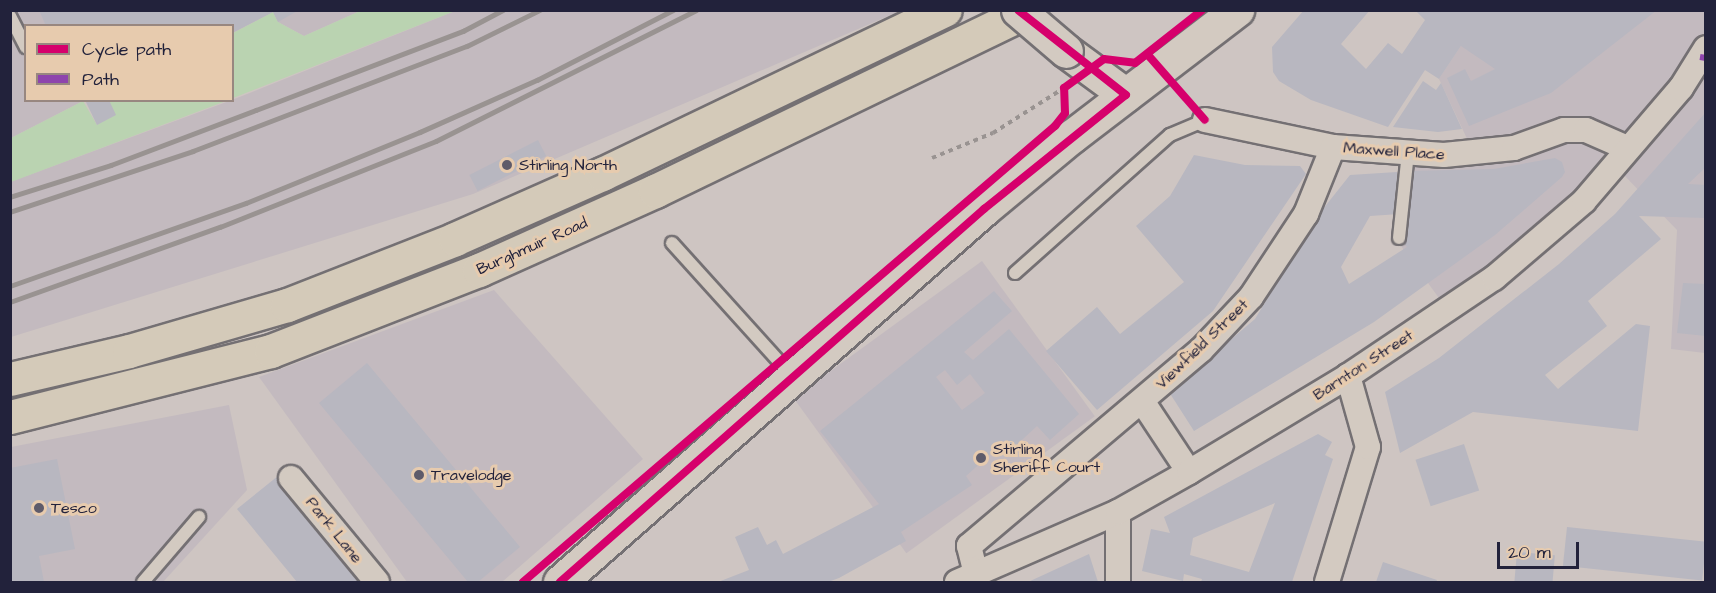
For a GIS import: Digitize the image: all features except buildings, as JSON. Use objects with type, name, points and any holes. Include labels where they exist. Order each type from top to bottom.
[{"type":"main road","points":[[10,378],[129,351],[287,305],[455,239],[580,183],[945,10]]},
{"type":"main road","points":[[1018,10],[1126,95]]},
{"type":"main road","name":"Burghmuir Road","points":[[10,417],[271,351],[479,270],[698,171],[1029,10]]},
{"type":"main road","points":[[560,582],[1072,136],[1237,10]]},
{"type":"street","name":"Barnton Street","points":[[966,578],[1118,512],[1189,472],[1348,376],[1494,278],[1584,201],[1627,148],[1681,88],[1704,54]]},
{"type":"street","name":"Maxwell Place","points":[[1205,120],[1333,147],[1407,153],[1444,155],[1514,148],[1564,130],[1586,130],[1627,148]]},
{"type":"street","name":"Viewfield Street","points":[[1189,472],[1142,401],[1201,350],[1251,297],[1306,214],[1333,147]]},
{"type":"street","points":[[1327,582],[1368,447],[1348,376]]},
{"type":"street","points":[[966,578],[969,546],[1142,401]]},
{"type":"street","name":"Park Lane","points":[[291,478],[377,582]]},
{"type":"street","points":[[1118,512],[1118,582]]},
{"type":"lane","points":[[10,16],[24,43]]},
{"type":"lane","points":[[1015,273],[1170,135],[1205,120]]},
{"type":"lane","points":[[1399,238],[1407,153]]},
{"type":"lane","points":[[672,243],[794,377]]},
{"type":"lane","points":[[143,582],[198,517]]},
{"type":"path","points":[[932,158],[993,133],[1064,88],[1079,60]]},
{"type":"path","points":[[1064,88],[1068,99],[1059,121],[1072,136]]},
{"type":"shaded area","points":[[11,11],[360,11],[304,36],[278,22],[273,12],[234,32],[234,24],[24,24],[24,102],[81,102],[11,138]]},
{"type":"shaded area","points":[[455,11],[900,11],[473,194],[11,337],[10,182],[227,102],[234,102],[234,99]]},
{"type":"shaded area","points":[[1416,11],[1705,11],[1705,353],[1671,349],[1677,230],[1623,174],[1455,320],[1393,235],[1411,144],[1470,145],[1439,79],[1461,46]]},
{"type":"shaded area","points":[[982,261],[1095,416],[906,553],[793,398]]},
{"type":"shaded area","points":[[494,290],[643,459],[502,582],[407,582],[259,377]]},
{"type":"shaded area","points":[[229,405],[247,490],[163,582],[11,582],[11,447]]},
{"type":"green space","points":[[360,11],[455,11],[234,98],[234,32],[273,12],[278,22],[304,36]]},
{"type":"green space","points":[[81,102],[84,102],[97,125],[108,102],[223,102],[11,182],[11,138]]},
{"type":"railway","points":[[10,197],[111,165],[463,31],[503,10]]},
{"type":"railway","points":[[10,212],[193,151],[467,46],[540,10]]},
{"type":"railway","points":[[10,286],[246,203],[420,132],[537,80],[673,10]]},
{"type":"railway","points":[[10,302],[220,227],[436,141],[696,10]]},
{"type":"marked path","points":[[1700,57],[1706,58]]},
{"type":"cycle path","points":[[560,582],[984,209],[1126,95],[1018,10]]},
{"type":"cycle path","points":[[523,582],[1055,126],[1065,113],[1064,88],[1104,59],[1135,63],[1202,10]]},
{"type":"cycle path","points":[[1148,55],[1205,120]]},
{"type":"place","name":"Stirling North","points":[[507,165]]},
{"type":"place","name":"Stirling Sheriff Court","points":[[981,458]]},
{"type":"place","name":"Travelodge","points":[[419,475]]},
{"type":"place","name":"Tesco","points":[[39,508]]}]
